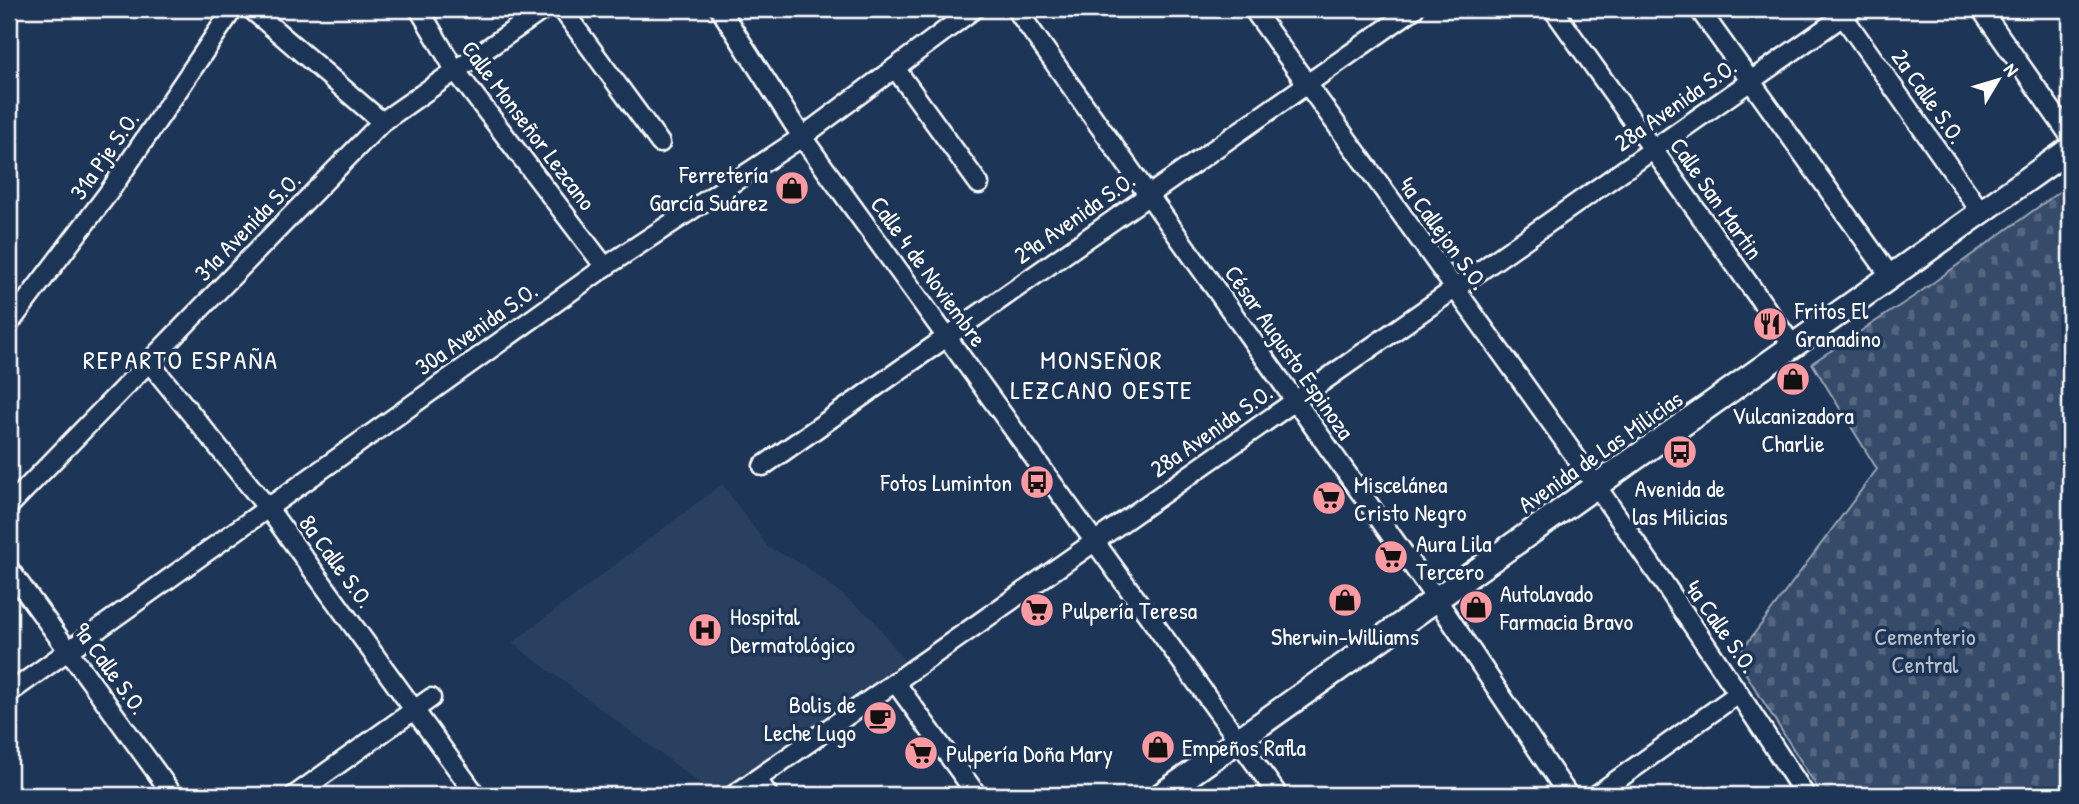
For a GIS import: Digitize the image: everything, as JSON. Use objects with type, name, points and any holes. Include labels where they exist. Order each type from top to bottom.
[{"type":"main road","name":"Avenida de Las Milicias","points":[[1161,795],[2070,149]]},
{"type":"street","name":"31a Pje S.O.","points":[[9,324],[109,192],[233,9]]},
{"type":"street","points":[[251,9],[382,122]]},
{"type":"street","name":"Calle Monseñor Lezcano","points":[[419,9],[455,70],[605,267]]},
{"type":"street","name":"31a Avenida S.O.","points":[[9,506],[382,122],[544,9]]},
{"type":"street","points":[[562,9],[660,143]]},
{"type":"street","name":"Calle 4 de Noviembre","points":[[720,9],[802,137],[1278,795]]},
{"type":"street","name":"30a Avenida S.O.","points":[[9,693],[605,267],[802,137],[974,9]]},
{"type":"street","name":"César Augusto Espinoza","points":[[1016,9],[1437,600],[1568,795]]},
{"type":"street","name":"4a Callejon S.O.","points":[[1254,9],[1595,487]]},
{"type":"street","name":"29a Avenida S.O.","points":[[763,466],[1414,9]]},
{"type":"street","name":"Calle San Martin","points":[[1553,9],[1793,346]]},
{"type":"street","points":[[1699,9],[1891,277]]},
{"type":"street","points":[[1980,9],[2070,136]]},
{"type":"street","name":"28a Avenida S.O.","points":[[734,795],[1750,81],[1845,11]]},
{"type":"street","name":"2a Calle S.O.","points":[[1845,11],[1981,212]]},
{"type":"street","points":[[895,68],[979,184]]},
{"type":"street","name":"8a Calle S.O.","points":[[149,362],[267,507],[476,795]]},
{"type":"street","name":"4a Calle S.O.","points":[[1595,487],[1739,693],[1805,795]]},
{"type":"street","name":"9a Calle S.O.","points":[[9,569],[173,795]]},
{"type":"street","points":[[895,682],[977,795]]},
{"type":"street","points":[[1596,795],[1739,693]]},
{"type":"street","points":[[295,795],[431,698]]},
{"type":"street","points":[[757,779],[768,795]]},
{"type":"shaded area","name":"Hospital Dermatológico","points":[[722,484],[768,547],[804,565],[872,618],[904,660],[716,795],[512,643]]},
{"type":"green space","name":"Cementerio Central","points":[[2070,184],[2070,795],[1822,795],[1736,658],[1877,469],[1812,363],[1916,295]]},
{"type":"place","name":"Ferretería García Suárez","points":[[792,188]]},
{"type":"place","name":"Fritos El Granadino","points":[[1770,324]]},
{"type":"place","name":"Vulcanizadora Charlie","points":[[1793,379]]},
{"type":"place","name":"Avenida de las Milicias","points":[[1680,452]]},
{"type":"place","name":"Fotos Luminton","points":[[1037,482]]},
{"type":"place","name":"Miscelánea Cristo Negro","points":[[1329,498]]},
{"type":"place","name":"Aura Lila Tercero","points":[[1391,557]]},
{"type":"place","name":"Sherwin-Williams","points":[[1345,600]]},
{"type":"place","name":"Autolavado Farmacia Bravo","points":[[1476,607]]},
{"type":"place","name":"Pulpería Teresa","points":[[1037,610]]},
{"type":"place","name":"Hospital Dermatológico","points":[[705,630]]},
{"type":"place","name":"Bolis de Leche Lugo","points":[[880,718]]},
{"type":"place","name":"Empeños Rafla","points":[[1158,747]]},
{"type":"place","name":"Pulpería Doña Mary","points":[[921,753]]},
{"type":"district","name":"REPARTO ESPAÑA","points":[[181,359]]},
{"type":"district","name":"MONSEÑOR LEZCANO OESTE","points":[[1102,374]]}]
